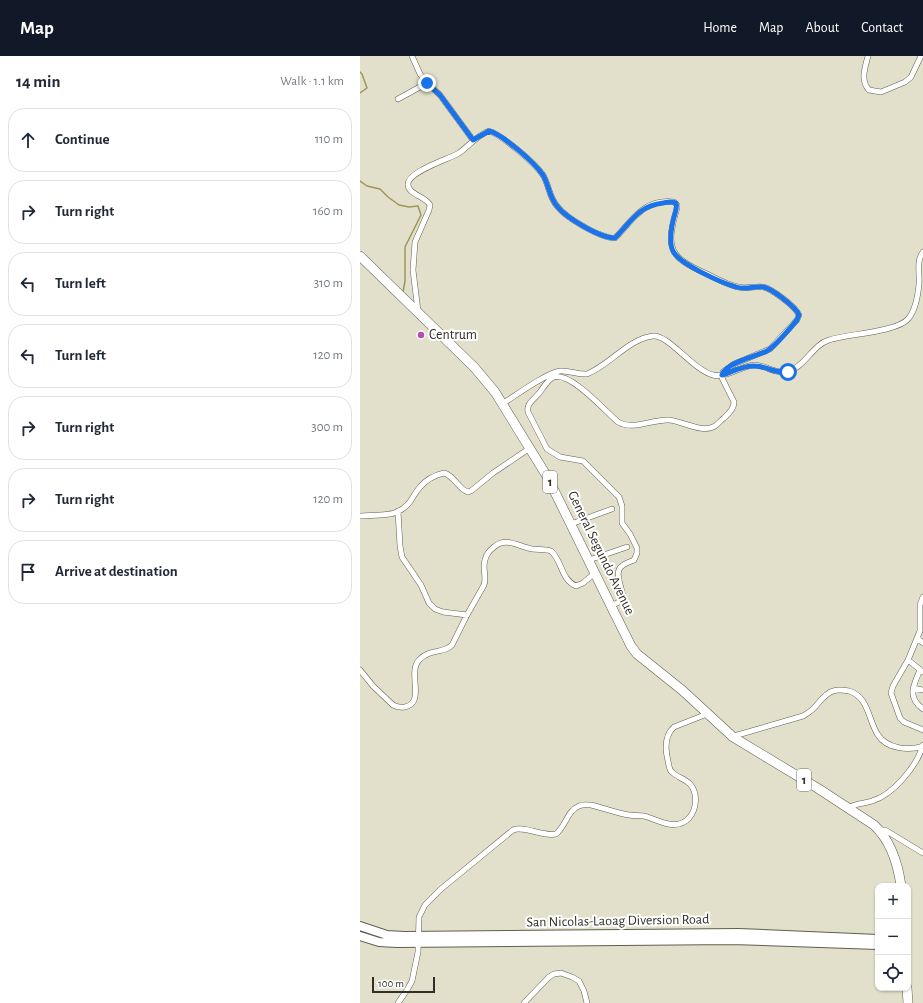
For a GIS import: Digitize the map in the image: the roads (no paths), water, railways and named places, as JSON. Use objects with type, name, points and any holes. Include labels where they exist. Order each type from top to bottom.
[{"type":"highway","name":"General Segundo Avenue","points":[[360,256],[474,367],[495,392],[548,478],[611,606],[637,654],[682,690],[707,714]]},
{"type":"highway","name":"1","points":[[707,714],[732,737],[874,825],[884,836],[893,854],[900,883]]},
{"type":"highway","points":[[907,991],[908,1002]]},
{"type":"main road","name":"San Nicolas-Laoag Diversion Road","points":[[360,926],[387,935],[418,940],[732,940],[875,945]]},
{"type":"main road","name":"San Nicolas-Laoag Diversion Road","points":[[360,936],[379,942],[739,933],[875,939]]},
{"type":"street","points":[[412,56],[420,74],[440,95],[473,140]]},
{"type":"street","points":[[868,56],[864,82],[869,90],[875,92],[881,92],[905,82],[911,77],[921,56]]},
{"type":"street","points":[[398,99],[427,83]]},
{"type":"street","points":[[418,311],[413,270],[415,242],[430,210],[430,205],[425,199],[410,191],[408,188],[408,182],[410,178],[422,170],[460,152],[473,140],[489,131],[503,139],[520,152],[540,172],[553,201],[561,211],[583,226],[605,237],[615,238],[635,215],[649,206],[658,203],[674,202],[677,208],[671,230],[671,245],[673,251],[680,260],[698,270],[737,287],[765,288],[784,299],[798,312],[799,315],[797,320],[770,349],[734,364],[726,369],[722,375]]},
{"type":"street","points":[[502,404],[555,372],[563,371],[580,375],[588,374],[634,344],[654,336],[667,340],[684,356],[708,373],[715,375],[722,375],[753,365],[780,372],[788,372],[806,360],[817,347],[828,340],[870,332],[904,322],[909,318],[913,310],[919,285],[919,262],[923,252]]},
{"type":"street","points":[[611,606],[621,601],[623,598],[618,576],[619,568],[622,565],[634,560],[638,551],[635,542],[622,523],[621,501],[616,493],[587,464],[560,457],[547,449],[528,412],[528,405],[548,381],[560,376],[577,384],[623,425],[630,426],[670,420],[703,428],[711,428],[725,417],[734,406],[734,402],[722,375]]},
{"type":"street","points":[[360,516],[388,514],[398,511],[412,500],[420,486],[433,477],[444,473],[448,474],[468,492],[530,448]]},
{"type":"street","points":[[571,524],[612,509]]},
{"type":"street","points":[[398,511],[402,558],[421,585],[429,603],[435,609],[443,612],[467,615]]},
{"type":"street","points":[[360,670],[388,702],[396,707],[408,706],[412,703],[415,697],[415,676],[417,663],[430,652],[450,648],[484,585],[486,579],[484,566],[487,555],[492,548],[502,542],[531,549],[551,551],[557,558],[568,579],[576,586],[583,583],[595,573]]},
{"type":"street","points":[[589,560],[627,548]]},
{"type":"street","points":[[923,597],[920,605],[920,627],[917,638],[908,660],[892,686],[891,694],[900,718],[904,722],[923,730]]},
{"type":"street","points":[[917,638],[923,643]]},
{"type":"street","points":[[908,660],[921,671],[914,681],[913,700],[923,709]]},
{"type":"street","points":[[913,688],[923,690]]},
{"type":"street","points":[[732,737],[803,716],[811,711],[828,693],[834,690],[844,690],[854,693],[862,700],[880,738],[896,747],[904,749],[913,749],[923,745]]},
{"type":"street","points":[[398,1003],[410,984],[416,964],[419,917],[422,910],[429,900],[516,829],[548,835],[556,834],[562,828],[573,810],[577,806],[585,804],[630,816],[642,816],[672,825],[685,821],[689,818],[694,810],[696,796],[690,784],[670,770],[666,753],[666,740],[670,731],[674,727],[707,714]]},
{"type":"street","points":[[848,808],[854,804],[873,801],[889,793],[917,760],[923,745]]},
{"type":"street","points":[[879,830],[885,830],[923,853]]},
{"type":"street","points":[[524,1003],[549,977],[554,974],[561,973],[579,981],[584,991],[587,1003]]},
{"type":"waterway","points":[[360,72],[367,88],[360,93]]},
{"type":"waterway","points":[[360,181],[367,186],[380,189],[399,205],[409,207],[418,206],[421,215],[405,247],[405,281],[403,292]]},
{"type":"place","name":"Centrum","points":[[421,335]]}]
